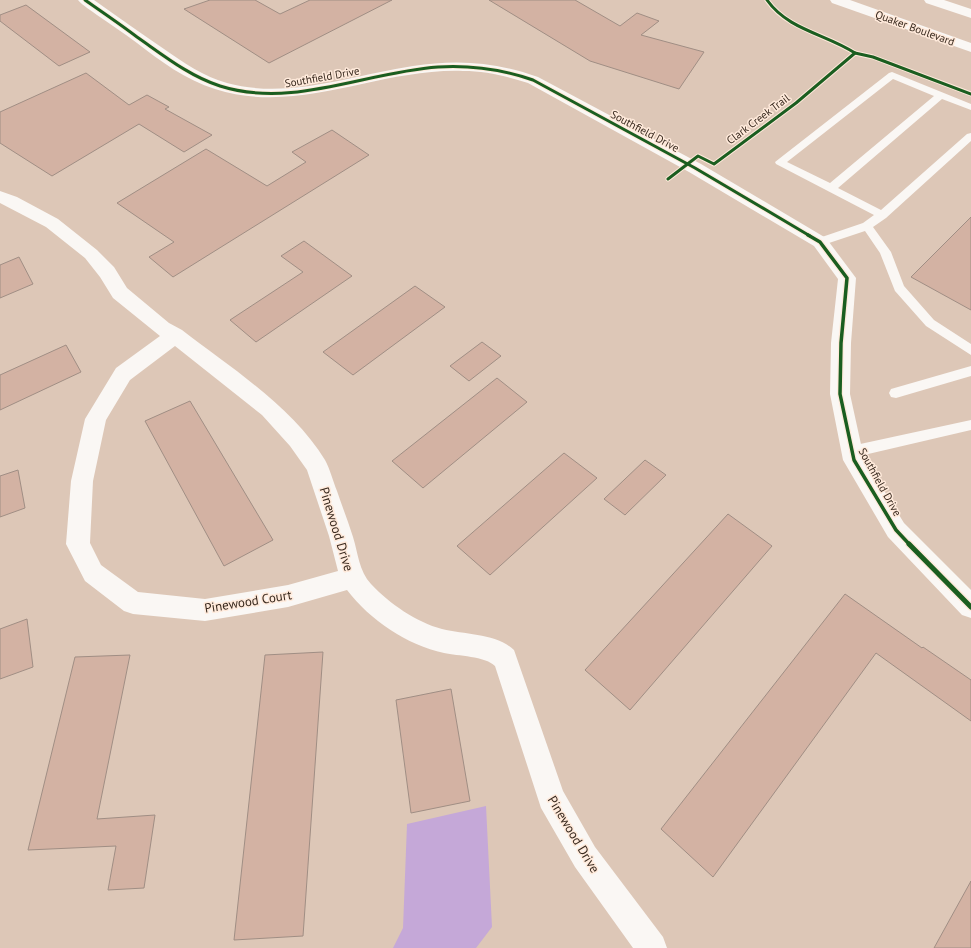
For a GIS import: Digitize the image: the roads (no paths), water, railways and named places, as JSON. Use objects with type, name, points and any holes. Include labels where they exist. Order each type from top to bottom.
[{"type":"street","name":"Southfield Drive","points":[[85,0],[196,77],[215,85],[245,92],[273,94],[292,93],[416,69],[444,66],[491,68],[516,73],[533,80],[695,168],[820,242],[848,278],[840,343],[840,394],[854,460],[896,530],[971,607]]},
{"type":"street","name":"Quaker Boulevard","points":[[837,0],[971,48]]},
{"type":"street","points":[[931,0],[971,14]]},
{"type":"street","name":"Pinewood Drive","points":[[0,197],[12,201],[52,223],[90,254],[107,272],[120,293],[162,328],[175,335],[269,409],[298,440],[317,466],[341,536],[352,578],[369,598],[416,632],[443,641],[474,646],[499,653],[505,659],[551,798],[585,857],[652,948]]},
{"type":"street","name":"Pinewood Court","points":[[175,335],[124,374],[96,419],[82,481],[78,544],[93,573],[133,603],[205,610],[288,596],[352,578]]},
{"type":"lane","points":[[882,215],[780,162],[892,75],[971,107]]},
{"type":"lane","points":[[832,188],[941,95]]},
{"type":"lane","points":[[820,242],[867,226],[882,215],[971,136]]},
{"type":"lane","points":[[867,226],[885,252],[899,288],[930,323],[971,350]]},
{"type":"lane","points":[[896,394],[971,371]]},
{"type":"lane","points":[[852,452],[971,425]]}]
